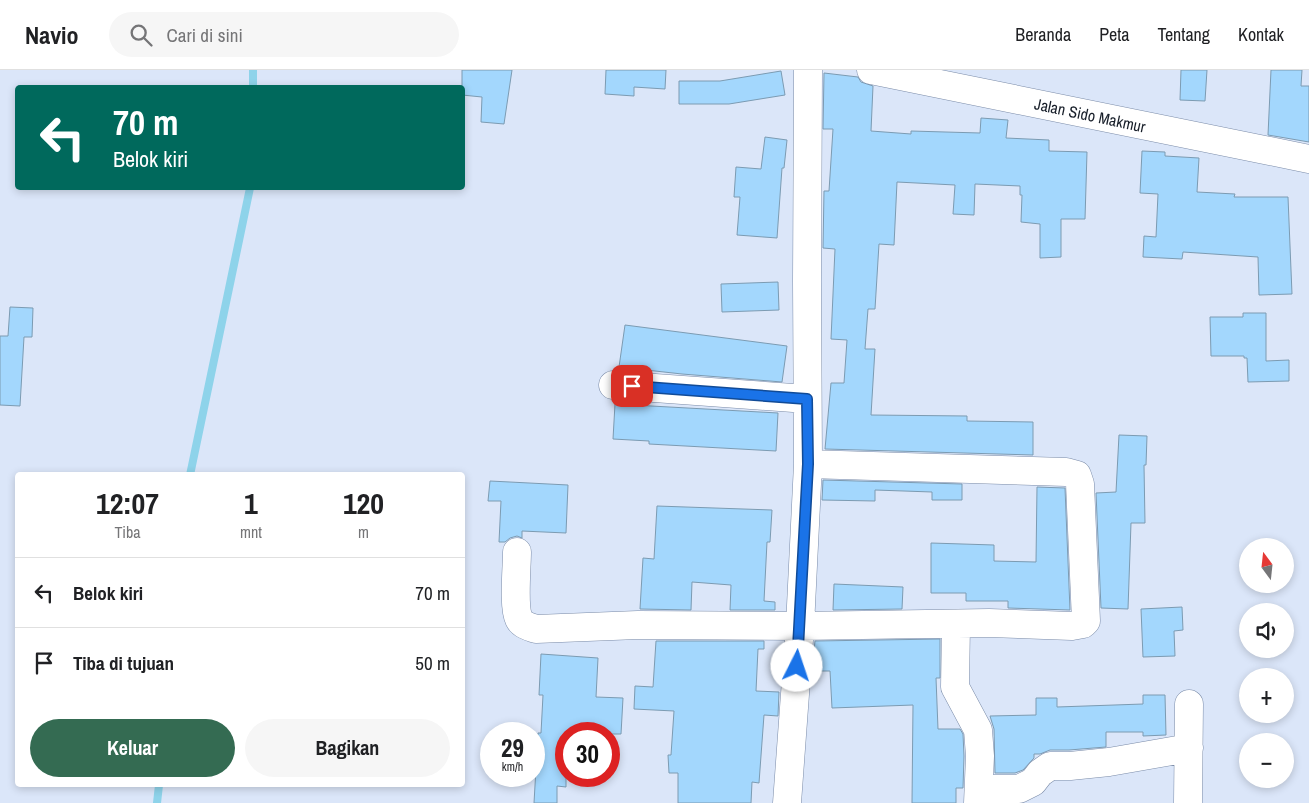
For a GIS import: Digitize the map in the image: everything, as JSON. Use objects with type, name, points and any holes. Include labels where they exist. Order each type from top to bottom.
[{"type":"street","points":[[787,803],[800,626],[808,464],[808,70]]},
{"type":"street","name":"Jalan Sido Makmur","points":[[871,70],[1309,159]]},
{"type":"street","points":[[613,385],[807,399]]},
{"type":"street","points":[[518,552],[517,606],[519,619],[525,625],[536,629],[638,625],[800,626],[956,624],[1072,626],[1083,624],[1086,621],[1080,484],[1077,475],[1066,472],[808,464]]},
{"type":"street","points":[[956,624],[955,686],[978,730],[980,756],[978,796],[1019,789],[1033,782],[1040,773],[1050,766],[1110,762],[1189,748]]},
{"type":"street","points":[[1188,803],[1190,704]]},
{"type":"building","points":[[462,70],[512,70],[504,124],[481,122],[482,97],[465,95],[465,85],[462,85]]},
{"type":"building","points":[[606,70],[666,70],[665,89],[634,87],[634,96],[605,94]]},
{"type":"building","points":[[1181,70],[1207,70],[1205,101],[1180,100]]},
{"type":"building","points":[[1271,70],[1302,70],[1301,86],[1309,86],[1309,142],[1268,135]]},
{"type":"building","points":[[781,71],[785,95],[729,104],[679,104],[679,81],[720,81]]},
{"type":"building","points":[[824,73],[858,77],[861,82],[873,86],[871,131],[911,134],[911,131],[980,133],[981,118],[1008,120],[1006,138],[1049,140],[1049,151],[1087,152],[1085,219],[1061,219],[1061,257],[1040,258],[1040,224],[1021,222],[1022,195],[1020,195],[1020,186],[975,184],[974,215],[953,214],[955,185],[897,182],[894,245],[879,244],[875,309],[868,309],[865,349],[875,349],[871,415],[967,416],[967,421],[1033,422],[1033,455],[825,449],[831,383],[844,383],[847,340],[831,339],[835,249],[823,248],[824,191],[829,191],[833,129],[823,129]]},
{"type":"building","points":[[765,137],[787,140],[784,168],[782,168],[777,238],[737,235],[740,197],[734,197],[736,167],[761,169]]},
{"type":"building","points":[[1142,151],[1165,152],[1165,156],[1199,158],[1197,192],[1235,194],[1234,197],[1288,197],[1292,294],[1259,295],[1258,257],[1183,252],[1182,259],[1143,257],[1144,236],[1156,237],[1158,194],[1140,193]]},
{"type":"building","points":[[778,282],[779,310],[722,312],[721,284]]},
{"type":"building","points":[[10,307],[33,308],[32,337],[24,337],[20,406],[0,405],[0,336],[8,336]]},
{"type":"building","points":[[1243,313],[1266,313],[1266,361],[1289,360],[1289,381],[1248,382],[1247,358],[1244,358],[1244,356],[1211,356],[1210,317],[1243,317]]},
{"type":"building","points":[[625,325],[787,346],[782,382],[619,367]]},
{"type":"building","points":[[615,404],[778,413],[776,451],[649,444],[649,441],[613,439]]},
{"type":"building","points":[[1119,435],[1147,436],[1146,465],[1144,465],[1145,523],[1131,523],[1128,609],[1101,608],[1096,493],[1116,492]]},
{"type":"building","points":[[823,480],[962,484],[962,500],[932,500],[932,492],[875,490],[875,501],[822,500]]},
{"type":"building","points":[[490,481],[568,485],[566,533],[522,531],[522,538],[517,536],[505,542],[499,542],[501,501],[488,501]]},
{"type":"building","points":[[1037,487],[1065,488],[1070,610],[1008,608],[1008,601],[966,601],[966,593],[931,593],[931,543],[994,545],[994,561],[1036,562]]},
{"type":"building","points":[[657,506],[772,510],[770,542],[767,542],[764,601],[775,602],[775,610],[730,610],[731,585],[692,582],[691,610],[640,609],[643,558],[654,559]]},
{"type":"building","points":[[834,584],[903,587],[902,609],[833,610]]},
{"type":"building","points":[[1182,607],[1183,630],[1174,631],[1175,656],[1143,657],[1141,609]]},
{"type":"building","points":[[940,639],[940,678],[936,678],[938,729],[960,729],[963,734],[963,788],[956,788],[956,803],[912,803],[913,705],[832,708],[830,671],[812,671],[815,641]]},
{"type":"building","points":[[656,641],[764,641],[764,649],[758,649],[756,691],[779,692],[778,716],[764,715],[759,783],[752,782],[751,803],[678,803],[678,773],[669,773],[668,755],[671,755],[674,711],[634,709],[635,686],[653,687]]},
{"type":"building","points":[[541,654],[598,658],[596,697],[623,698],[621,734],[620,722],[555,722],[555,787],[557,787],[557,803],[534,803],[535,787],[545,787],[545,722],[542,722],[543,695],[539,695]]},
{"type":"building","points":[[1143,695],[1165,695],[1166,735],[1143,736],[1143,732],[1106,732],[1106,747],[1050,750],[1034,754],[1034,758],[1023,770],[1015,773],[995,773],[994,729],[990,716],[1036,715],[1036,698],[1057,698],[1057,707],[1143,704]]},
{"type":"waterway","points":[[253,70],[253,85]]},
{"type":"waterway","points":[[191,472],[250,190]]},
{"type":"waterway","points":[[157,803],[159,787]]},
{"type":"route","points":[[632,386],[807,399],[808,464],[797,666]]}]
